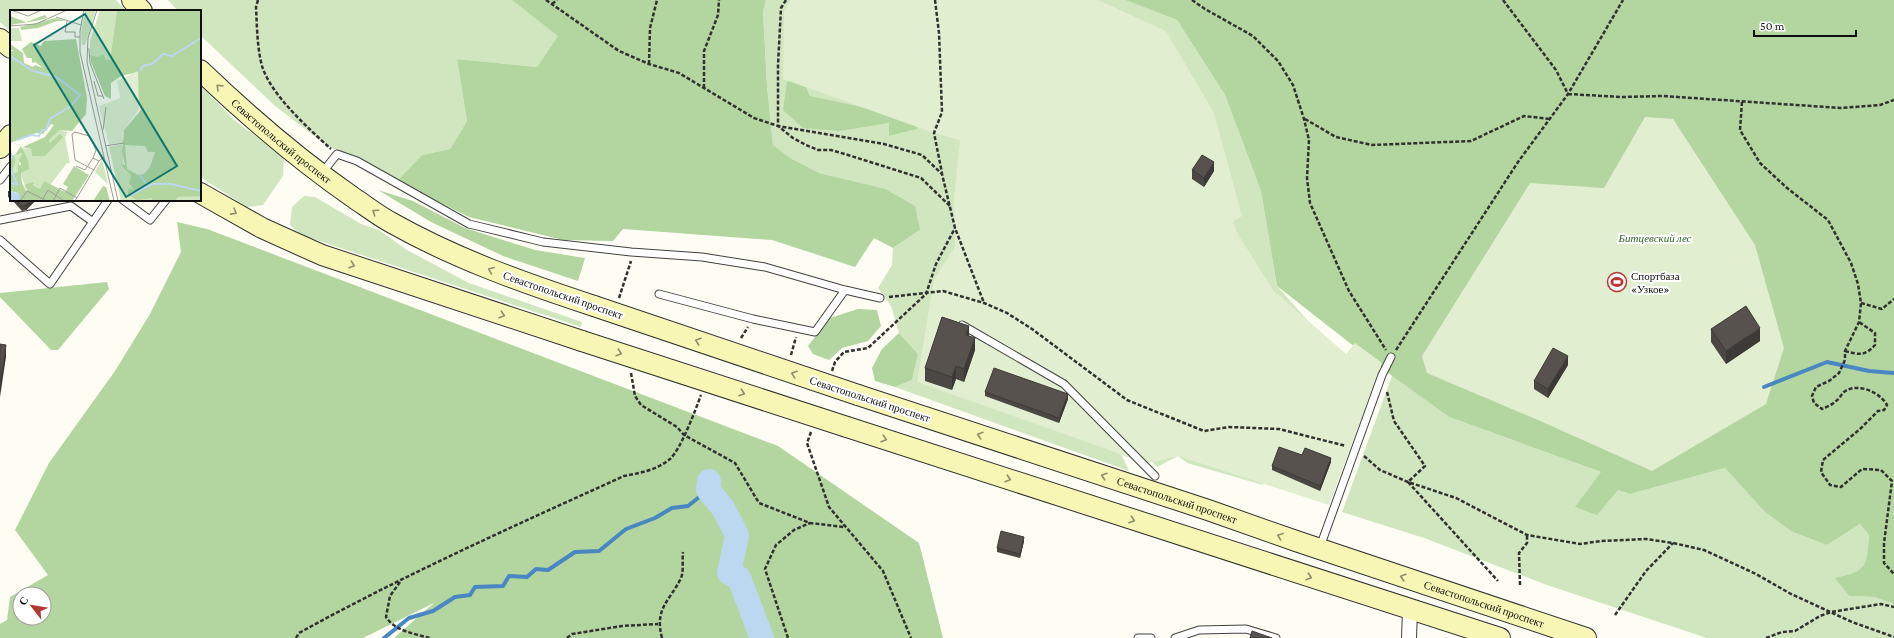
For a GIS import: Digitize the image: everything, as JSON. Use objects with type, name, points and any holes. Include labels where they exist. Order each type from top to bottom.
[{"type":"main road","points":[[132,0],[141,10]]},
{"type":"main road","points":[[0,39],[10,47]]},
{"type":"main road","name":"Севастопольский проспект","points":[[201,71],[237,105],[322,174],[391,223],[447,251],[515,280],[1208,510],[1319,549],[1586,638]]},
{"type":"main road","points":[[0,148],[10,136]]},
{"type":"main road","points":[[201,194],[262,228],[322,255],[582,341],[1500,638]]},
{"type":"street","points":[[1409,638],[1410,610]]},
{"type":"lane","points":[[322,174],[337,154],[357,161],[469,224],[543,242],[634,253],[702,257],[765,267],[845,290],[880,298]]},
{"type":"lane","points":[[0,180],[10,167]]},
{"type":"lane","points":[[0,240],[50,284],[107,201]]},
{"type":"lane","points":[[124,201],[150,220],[165,201]]},
{"type":"lane","points":[[0,220],[73,203],[93,222]]},
{"type":"lane","points":[[659,294],[679,301],[815,332],[845,290]]},
{"type":"lane","points":[[959,323],[1064,384],[1155,476]]},
{"type":"lane","points":[[1319,549],[1382,375],[1391,357]]},
{"type":"lane","points":[[1175,638],[1199,630],[1246,629],[1276,638]]},
{"type":"lane","points":[[1138,638],[1151,638]]},
{"type":"path","points":[[258,0],[256,7],[262,66],[272,85],[299,120],[337,154]]},
{"type":"path","points":[[546,0],[619,51],[649,64],[679,73],[754,118],[778,126],[884,144],[922,155],[942,174]]},
{"type":"path","points":[[552,4],[557,0]]},
{"type":"path","points":[[649,64],[650,28],[657,0]]},
{"type":"path","points":[[704,88],[704,51],[718,15],[719,0]]},
{"type":"path","points":[[786,0],[781,8],[778,65],[778,126],[792,138],[818,150],[831,150],[921,178],[950,206]]},
{"type":"path","points":[[935,0],[939,33],[942,112],[934,133],[955,228],[984,303]]},
{"type":"path","points":[[1192,0],[1253,36],[1278,61],[1293,85],[1309,140],[1307,178],[1310,203],[1349,292],[1391,357],[1518,162],[1568,94],[1623,0]]},
{"type":"path","points":[[1503,0],[1556,70],[1568,94]]},
{"type":"path","points":[[1568,94],[1622,97],[1663,96],[1841,108],[1880,106],[1894,100]]},
{"type":"path","points":[[1742,102],[1740,130],[1760,162],[1787,188],[1828,220],[1851,263],[1858,284],[1861,302],[1859,322],[1845,351],[1845,360],[1839,373],[1829,381],[1816,387],[1812,396],[1814,403],[1822,409],[1835,402],[1845,392],[1855,388],[1871,391],[1883,398],[1887,404],[1884,410],[1878,411],[1860,429],[1823,460],[1821,472],[1830,485],[1841,487],[1862,469],[1881,470],[1892,482],[1884,543],[1884,563],[1894,574]]},
{"type":"path","points":[[1304,119],[1336,138],[1372,145],[1471,141],[1524,116],[1550,119]]},
{"type":"path","points":[[835,362],[844,352],[868,348],[926,294],[936,264],[955,228]]},
{"type":"path","points":[[619,297],[634,253]]},
{"type":"path","points":[[880,298],[943,291],[984,303],[1007,313],[1032,329],[1128,400],[1204,431],[1229,427],[1279,429],[1356,449],[1380,470],[1408,482],[1456,498],[1527,535],[1580,544],[1601,541],[1646,539],[1704,550],[1756,574],[1781,590],[1831,612],[1894,636]]},
{"type":"path","points":[[1861,302],[1882,309],[1894,299]]},
{"type":"path","points":[[1845,351],[1858,354],[1868,353],[1875,345],[1875,332],[1859,322]]},
{"type":"path","points":[[791,355],[798,328]]},
{"type":"path","points":[[631,373],[635,396],[640,405],[677,427],[684,435],[735,463],[759,503],[810,523],[845,528]]},
{"type":"path","points":[[1382,375],[1394,421],[1425,466],[1408,482]]},
{"type":"path","points":[[296,638],[299,633],[400,580],[617,479],[645,472],[659,466],[670,459],[684,435],[701,397]]},
{"type":"path","points":[[807,443],[829,507],[845,528],[883,571],[911,638]]},
{"type":"path","points":[[1408,482],[1498,581]]},
{"type":"path","points":[[788,638],[765,568],[776,545],[794,530],[810,523]]},
{"type":"path","points":[[1520,585],[1519,553],[1527,543],[1527,535]]},
{"type":"path","points":[[1615,615],[1646,571],[1673,543]]},
{"type":"path","points":[[662,638],[658,624],[665,603],[682,576],[683,552]]},
{"type":"path","points":[[400,580],[390,596],[386,609],[386,617],[390,623],[411,634],[430,638]]},
{"type":"path","points":[[1766,638],[1782,632],[1795,631],[1820,616],[1831,612],[1881,604],[1894,607]]},
{"type":"path","points":[[567,638],[572,634],[622,626],[658,624]]},
{"type":"green space","points":[[0,0],[116,0],[125,10],[10,10],[10,31],[0,22]]},
{"type":"green space","points":[[168,0],[512,0],[559,35],[537,67],[457,59],[467,121],[450,149],[422,155],[397,181],[326,145],[274,105],[201,36],[201,10],[177,10]]},
{"type":"green space","points":[[512,0],[766,0],[763,12],[767,86],[773,145],[792,159],[819,173],[885,189],[915,206],[920,230],[893,248],[874,238],[855,267],[772,240],[623,229],[613,241],[563,240],[469,217],[397,181],[422,155],[450,149],[467,121],[457,59],[537,67],[558,36]]},
{"type":"green space","points":[[766,0],[1125,0],[1177,20],[1225,95],[1261,191],[1277,286],[1341,358],[1277,448],[1263,485],[1187,463],[1178,456],[1157,467],[1145,454],[1120,451],[1129,471],[895,387],[912,380],[918,354],[899,333],[891,306],[878,288],[892,265],[893,248],[920,230],[846,180],[819,173],[792,159],[773,145],[767,86],[763,12]],"holes":[[[800,74],[810,96],[918,129],[889,136],[890,123],[877,124],[783,110]]]},
{"type":"green space","points":[[791,0],[1098,0],[1166,31],[1214,113],[1242,216],[1233,222],[1238,234],[1273,290],[1346,354],[1355,343],[1382,363],[1329,505],[1178,456],[1144,464],[1104,448],[917,382],[934,279],[955,247],[954,199],[960,140],[934,133],[783,79],[784,10]]},
{"type":"green space","name":"Битцевский лес","points":[[1125,0],[1894,0],[1894,604],[1874,597],[1849,596],[1835,578],[1854,573],[1863,566],[1866,561],[1869,535],[1860,524],[1827,545],[1791,531],[1763,510],[1725,468],[1630,494],[1618,490],[1597,515],[1575,507],[1601,472],[1449,417],[1392,376],[1277,286],[1261,191],[1225,95],[1177,20]]},
{"type":"green space","points":[[800,73],[810,96],[908,117],[918,129],[889,136],[889,123],[839,131],[803,128],[783,110],[787,82]]},
{"type":"green space","points":[[201,86],[233,119],[284,157],[283,176],[263,205],[247,207],[201,178]]},
{"type":"green space","name":"Спортбаза «Узкое»","points":[[1645,117],[1673,119],[1755,245],[1784,348],[1766,404],[1652,471],[1538,420],[1427,373],[1422,356],[1530,183],[1604,188]]},
{"type":"green space","points":[[378,190],[413,201],[465,228],[535,250],[585,258],[578,281],[503,256],[431,222]]},
{"type":"green space","points":[[304,196],[315,197],[361,224],[379,230],[407,250],[469,283],[582,322],[581,327],[301,235],[290,225],[292,207]]},
{"type":"green space","points":[[177,222],[207,229],[778,446],[919,543],[943,638],[394,638],[434,603],[363,638],[0,638],[0,624],[7,620],[10,597],[12,596],[12,626],[52,626],[52,586],[29,586],[48,575],[15,530],[49,463],[115,371],[150,314],[181,252]]},
{"type":"green space","points":[[107,282],[109,289],[58,350],[51,350],[0,297],[0,293]]},
{"type":"green space","points":[[858,309],[877,310],[881,326],[868,341],[842,348],[829,360],[813,354],[808,346],[830,318]]},
{"type":"green space","points":[[899,333],[918,354],[912,380],[895,387],[875,381],[872,368],[882,349]]},
{"type":"green space","points":[[1392,376],[1449,417],[1601,472],[1618,490],[1630,494],[1725,468],[1763,510],[1827,545],[1860,524],[1869,535],[1864,566],[1855,572],[1836,578],[1849,596],[1874,597],[1894,604],[1894,638],[1707,638],[1547,585],[1424,538],[1342,512]]},
{"type":"building","points":[[1202,155],[1214,162],[1204,178],[1192,170]]},
{"type":"building","points":[[17,201],[31,201],[26,205],[22,206]]},
{"type":"building","points":[[1746,306],[1760,328],[1726,351],[1711,329]]},
{"type":"building","points":[[942,317],[969,326],[966,335],[975,338],[964,369],[956,366],[952,377],[925,368]]},
{"type":"building","points":[[0,344],[6,345],[0,384]]},
{"type":"building","points":[[1553,348],[1568,356],[1548,389],[1534,381]]},
{"type":"building","points":[[994,368],[1068,394],[1059,418],[985,392]]},
{"type":"building","points":[[1279,447],[1302,455],[1305,448],[1331,458],[1320,486],[1272,466]]},
{"type":"building","points":[[1001,531],[1024,537],[1020,554],[997,548]]},
{"type":"building","points":[[1252,631],[1272,638],[1250,638]]},
{"type":"waterway","points":[[1764,387],[1827,362],[1869,371],[1894,373]]},
{"type":"waterway","points":[[709,481],[708,490],[723,508],[737,535],[729,573],[739,578],[762,638]]},
{"type":"waterway","points":[[384,638],[409,618],[433,611],[455,597],[470,595],[475,587],[503,586],[509,576],[527,577],[536,569],[548,570],[575,552],[599,551],[626,529],[655,518],[672,508],[688,506],[708,490]]},
{"type":"place","name":"Спортбаза «Узкое»","points":[[1617,282]]}]
